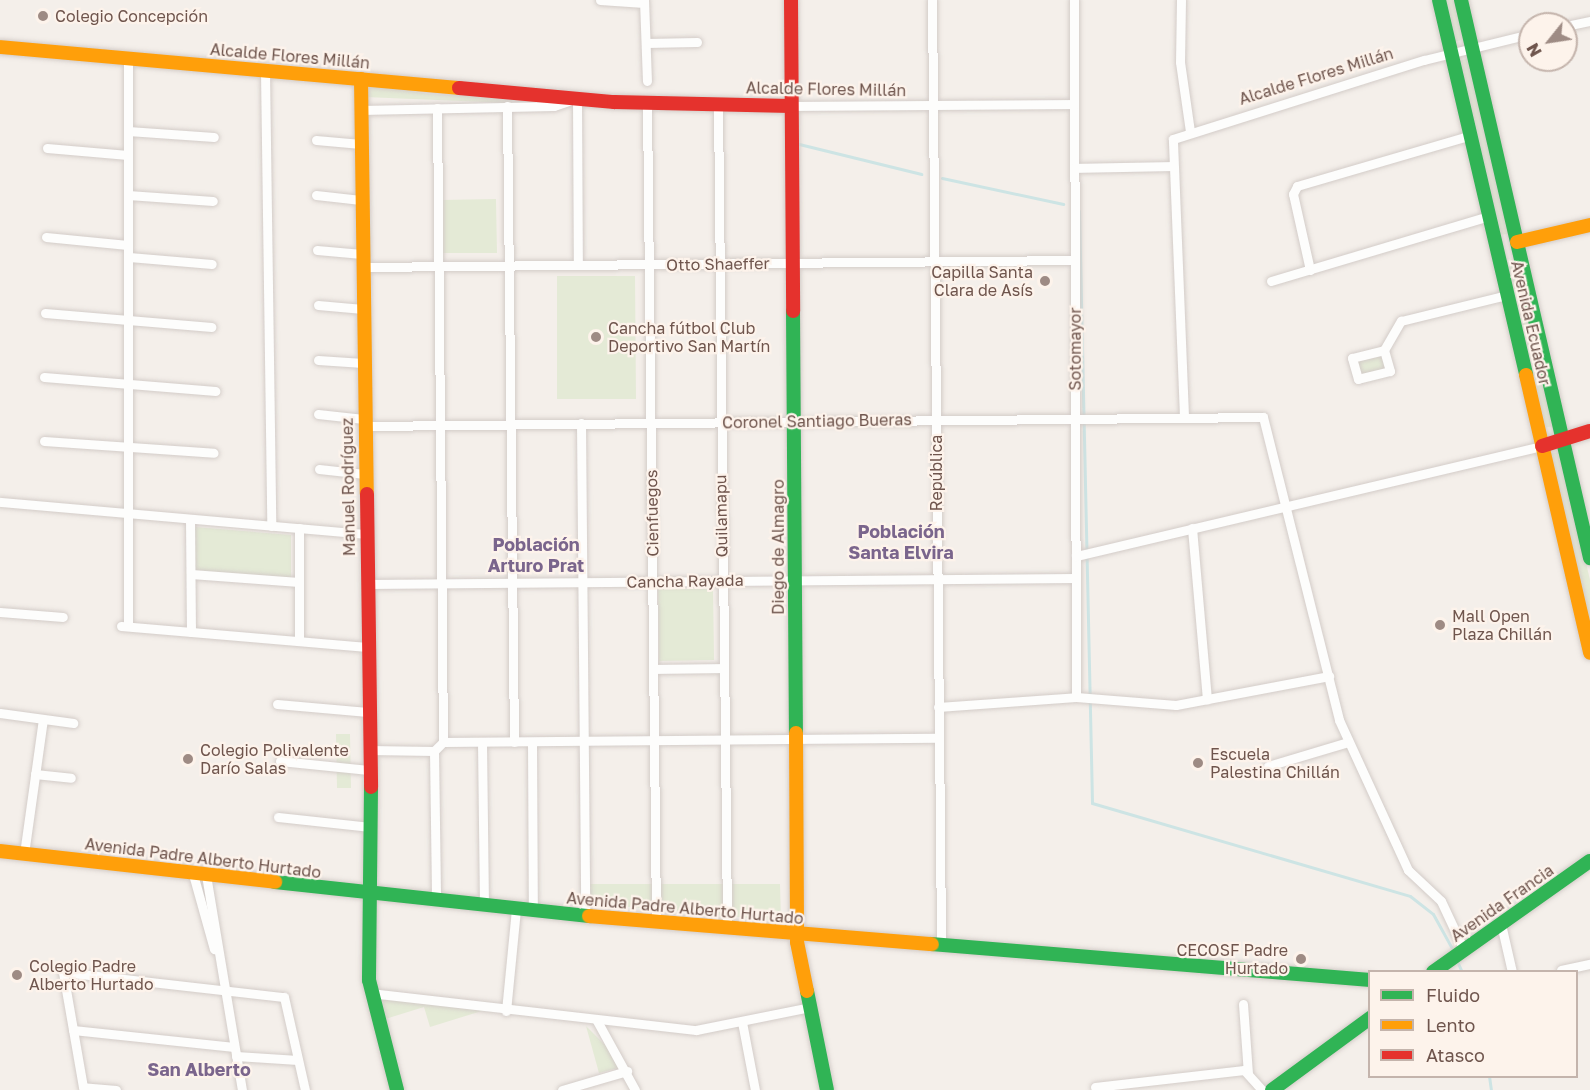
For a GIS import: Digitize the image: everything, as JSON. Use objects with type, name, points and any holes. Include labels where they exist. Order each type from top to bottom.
[{"type":"street","points":[[600,0],[644,2],[647,81]]},
{"type":"street","name":"Diego de Almagro","points":[[791,0],[797,934],[810,1008],[829,1083]]},
{"type":"street","name":"República","points":[[932,0],[941,946]]},
{"type":"street","name":"Sotomayor","points":[[1074,0],[1077,419],[1083,554],[1076,578],[1085,698]]},
{"type":"street","points":[[1181,0],[1180,62],[1190,131],[1171,141],[1170,166],[1184,416]]},
{"type":"street","name":"Avenida Ecuador","points":[[1439,0],[1542,446],[1586,621],[1590,653]]},
{"type":"street","name":"Avenida Ecuador","points":[[1461,0],[1590,558]]},
{"type":"street","name":"Alcalde Flores Millán","points":[[1190,131],[1451,53],[1518,37]]},
{"type":"street","points":[[646,43],[697,42]]},
{"type":"street","name":"Alcalde Flores Millán","points":[[0,47],[647,104],[933,106],[1074,104]]},
{"type":"street","points":[[128,59],[129,513],[125,626],[367,647]]},
{"type":"street","points":[[266,71],[271,526]]},
{"type":"street","name":"Manuel Rodríguez","points":[[361,79],[363,363],[372,894],[370,993],[397,1090]]},
{"type":"street","points":[[577,98],[578,265]]},
{"type":"street","name":"Alcalde Flores Millán","points":[[361,110],[561,105],[577,98]]},
{"type":"street","name":"Cienfuegos","points":[[647,104],[656,922]]},
{"type":"street","name":"Quilamapu","points":[[718,104],[727,927]]},
{"type":"street","points":[[507,106],[514,742]]},
{"type":"street","points":[[437,108],[443,742]]},
{"type":"street","points":[[128,131],[214,137]]},
{"type":"street","points":[[1310,270],[1294,189],[1471,135]]},
{"type":"street","points":[[316,140],[361,144]]},
{"type":"street","points":[[46,148],[128,155]]},
{"type":"street","points":[[1074,168],[1170,166]]},
{"type":"street","points":[[129,195],[213,201]]},
{"type":"street","points":[[316,195],[362,200]]},
{"type":"street","points":[[1271,281],[1489,216]]},
{"type":"street","points":[[1517,242],[1590,225]]},
{"type":"street","points":[[46,237],[129,244]]},
{"type":"street","name":"Otto Shaeffer","points":[[317,250],[362,261],[439,267],[1075,260]]},
{"type":"street","points":[[1500,262],[1512,265],[1520,256]]},
{"type":"street","points":[[129,257],[212,264]]},
{"type":"street","points":[[1384,350],[1401,321],[1508,295]]},
{"type":"street","points":[[318,305],[363,309]]},
{"type":"street","points":[[45,313],[212,327]]},
{"type":"street","points":[[318,360],[363,363]]},
{"type":"street","points":[[44,376],[214,391]]},
{"type":"street","name":"Coronel Santiago Bueras","points":[[318,414],[364,422],[440,425],[1077,419],[1256,415],[1268,422],[1289,506]]},
{"type":"street","points":[[581,423],[585,916]]},
{"type":"street","points":[[1083,554],[1542,446],[1590,431]]},
{"type":"street","points":[[44,441],[214,453]]},
{"type":"street","points":[[319,469],[365,474]]},
{"type":"street","points":[[0,502],[366,534]]},
{"type":"street","points":[[1289,506],[1329,676],[1348,742],[1408,870],[1441,901],[1459,953]]},
{"type":"street","points":[[190,519],[191,632]]},
{"type":"street","points":[[299,528],[299,641]]},
{"type":"street","points":[[1192,528],[1207,699]]},
{"type":"street","points":[[191,574],[299,582]]},
{"type":"street","name":"Cancha Rayada","points":[[366,585],[1076,578]]},
{"type":"street","points":[[0,612],[63,617]]},
{"type":"street","points":[[654,669],[724,668]]},
{"type":"street","points":[[938,707],[1085,698],[1146,706],[1207,699],[1329,676]]},
{"type":"street","points":[[277,704],[368,712]]},
{"type":"street","points":[[0,713],[73,723]]},
{"type":"street","points":[[24,854],[43,719]]},
{"type":"street","points":[[436,901],[434,751],[443,742],[939,738]]},
{"type":"street","points":[[482,742],[484,906]]},
{"type":"street","points":[[532,742],[533,911]]},
{"type":"street","points":[[1268,766],[1348,742]]},
{"type":"street","points":[[369,750],[434,751]]},
{"type":"street","points":[[280,761],[369,770]]},
{"type":"street","points":[[35,774],[71,778]]},
{"type":"street","points":[[278,817],[370,827]]},
{"type":"street","name":"Avenida Padre Alberto Hurtado","points":[[0,851],[585,916],[1368,980]]},
{"type":"street","name":"Avenida Francia","points":[[1436,970],[1459,953],[1503,931],[1590,861]]},
{"type":"street","points":[[200,874],[242,1090]]},
{"type":"street","points":[[506,1011],[516,909]]},
{"type":"street","points":[[1503,931],[1512,970]]},
{"type":"street","points":[[1561,970],[1590,964]]},
{"type":"street","points":[[116,1090],[83,1087],[63,972],[284,997],[304,1090]]},
{"type":"street","points":[[370,993],[506,1011],[696,1030],[810,1008]]},
{"type":"street","points":[[1243,1004],[1248,1073],[1262,1090]]},
{"type":"street","points":[[596,1019],[627,1071],[635,1090]]},
{"type":"street","points":[[1272,1090],[1368,1019]]},
{"type":"street","points":[[742,1022],[756,1090]]},
{"type":"street","points":[[73,1030],[298,1060]]},
{"type":"street","points":[[562,1090],[627,1071]]},
{"type":"street","points":[[1095,1087],[1248,1073]]},
{"type":"green space","points":[[1442,0],[1457,0],[1466,39],[1452,42]]},
{"type":"green space","points":[[1469,58],[1509,234],[1495,235],[1456,62]]},
{"type":"green space","points":[[365,83],[428,94],[512,98],[512,103],[365,97]]},
{"type":"green space","points":[[496,199],[497,253],[442,253],[441,200]]},
{"type":"green space","points":[[1518,258],[1557,426],[1540,428],[1502,262]]},
{"type":"green space","name":"Cancha fútbol Club Deportivo San Martín","points":[[557,276],[635,276],[636,399],[557,399]]},
{"type":"green space","points":[[1382,354],[1386,369],[1361,376],[1357,360]]},
{"type":"green space","points":[[1560,452],[1590,580],[1590,621],[1546,454]]},
{"type":"green space","points":[[195,527],[291,535],[291,579],[195,570]]},
{"type":"green space","points":[[658,589],[713,589],[714,660],[659,661]]},
{"type":"green space","points":[[336,734],[350,734],[351,788],[337,788]]},
{"type":"green space","points":[[588,884],[780,884],[781,921],[588,903]]},
{"type":"green space","points":[[375,998],[488,1009],[430,1027],[424,1007],[382,1020]]},
{"type":"green space","points":[[586,1026],[607,1047],[618,1068],[599,1073]]},
{"type":"waterway","points":[[799,144],[921,174]]},
{"type":"waterway","points":[[942,178],[1063,204]]},
{"type":"waterway","points":[[1079,211],[1092,803],[1410,896],[1433,914],[1454,952]]},
{"type":"waterway","points":[[1457,961],[1461,970]]},
{"type":"waterway","points":[[1489,1078],[1491,1090]]},
{"type":"traffic: fast","points":[[1439,0],[1526,375]]},
{"type":"traffic: fast","points":[[1461,0],[1590,558]]},
{"type":"traffic: fast","points":[[793,311],[796,733]]},
{"type":"traffic: fast","points":[[371,787],[369,980],[397,1090]]},
{"type":"traffic: fast","points":[[1436,970],[1590,861]]},
{"type":"traffic: fast","points":[[275,882],[589,916]]},
{"type":"traffic: fast","points":[[932,944],[1368,980]]},
{"type":"traffic: fast","points":[[807,991],[827,1090]]},
{"type":"traffic: fast","points":[[1272,1090],[1368,1019]]},
{"type":"traffic: slow","points":[[0,47],[459,88]]},
{"type":"traffic: slow","points":[[361,79],[367,494]]},
{"type":"traffic: slow","points":[[1517,242],[1590,225]]},
{"type":"traffic: slow","points":[[1526,375],[1590,653]]},
{"type":"traffic: slow","points":[[796,733],[797,942],[807,991]]},
{"type":"traffic: slow","points":[[0,851],[275,882]]},
{"type":"traffic: slow","points":[[589,916],[932,944]]},
{"type":"traffic: jam","points":[[791,0],[793,311]]},
{"type":"traffic: jam","points":[[459,88],[614,102],[791,106]]},
{"type":"traffic: jam","points":[[1542,446],[1590,431]]},
{"type":"traffic: jam","points":[[367,494],[371,787]]},
{"type":"place","name":"Colegio Concepción","points":[[43,16]]},
{"type":"place","name":"Capilla Santa Clara de Asís","points":[[1045,281]]},
{"type":"place","name":"Cancha fútbol Club Deportivo San Martín","points":[[596,337]]},
{"type":"place","name":"Mall Open Plaza Chillán","points":[[1440,625]]},
{"type":"place","name":"Colegio Polivalente Darío Salas","points":[[188,759]]},
{"type":"place","name":"Escuela Palestina Chillán","points":[[1198,763]]},
{"type":"place","name":"CECOSF Padre Hurtado","points":[[1301,959]]},
{"type":"place","name":"Colegio Padre Alberto Hurtado","points":[[17,975]]},
{"type":"district","name":"Población Santa Elvira","points":[[901,542]]},
{"type":"district","name":"Población Arturo Prat","points":[[536,555]]},
{"type":"district","name":"San Alberto","points":[[199,1069]]}]
